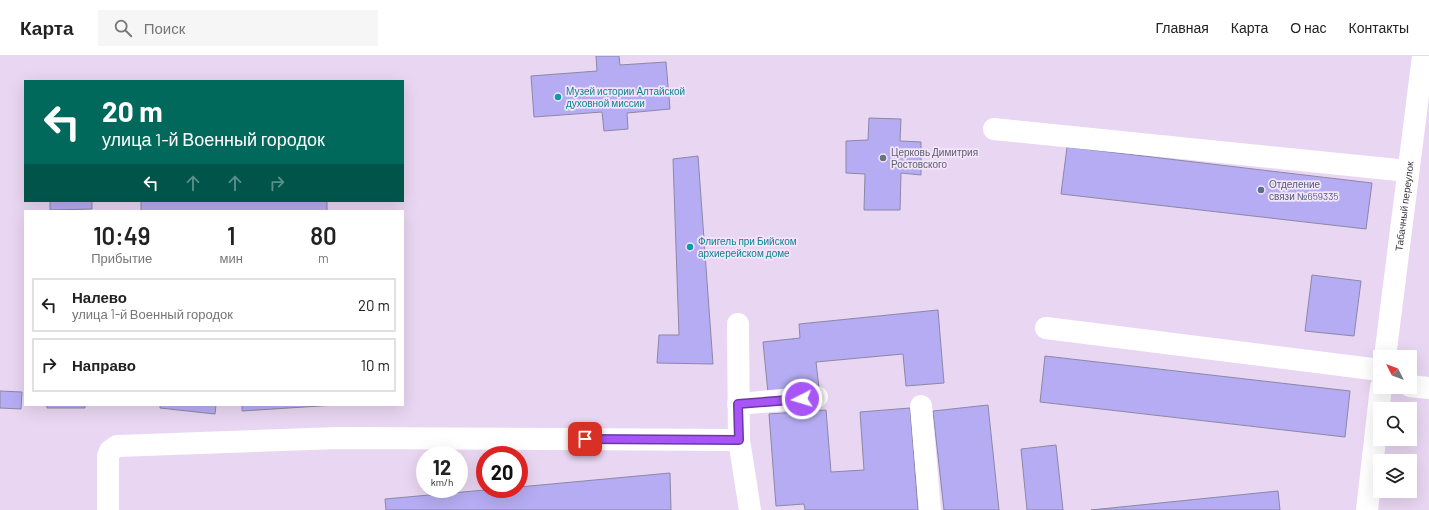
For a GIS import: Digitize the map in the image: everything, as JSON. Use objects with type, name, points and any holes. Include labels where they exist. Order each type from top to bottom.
[{"type":"street","name":"Табачный переулок","points":[[1386,350],[1423,56]]},
{"type":"street","points":[[994,129],[1408,171]]},
{"type":"street","points":[[738,324],[739,440],[750,510]]},
{"type":"street","points":[[1046,328],[1373,369]]},
{"type":"street","points":[[1417,387],[1429,388]]},
{"type":"street","points":[[1367,510],[1380,394]]},
{"type":"street","points":[[738,404],[818,397]]},
{"type":"street","points":[[921,406],[930,510]]},
{"type":"street","points":[[108,510],[108,456],[110,451],[117,446],[338,438],[739,440]]},
{"type":"building","points":[[596,56],[619,56],[620,65],[666,62],[670,109],[627,113],[628,129],[604,131],[602,112],[534,117],[531,76],[597,71]]},
{"type":"building","name":"Церковь Димитрия Ростовского","points":[[869,118],[901,119],[900,141],[921,142],[921,175],[901,173],[900,210],[864,210],[865,174],[846,173],[846,141],[868,140]]},
{"type":"building","points":[[1067,147],[1372,183],[1366,229],[1061,194]]},
{"type":"building","name":"Флигель при Бийском архиерейском доме","points":[[698,156],[713,364],[657,363],[659,335],[679,335],[673,159]]},
{"type":"building","points":[[50,202],[92,202],[92,209],[50,210]]},
{"type":"building","points":[[141,202],[327,202],[327,210],[141,210]]},
{"type":"building","points":[[1312,275],[1361,281],[1354,336],[1305,331]]},
{"type":"building","points":[[938,310],[944,383],[906,386],[903,354],[816,362],[819,388],[768,393],[763,342],[800,338],[799,324]]},
{"type":"building","points":[[1045,356],[1350,391],[1345,437],[1040,402]]},
{"type":"building","points":[[0,391],[22,392],[21,409],[0,408]]},
{"type":"building","points":[[988,405],[999,510],[944,510],[933,411]]},
{"type":"building","points":[[47,406],[85,406],[85,408],[47,408]]},
{"type":"building","points":[[160,406],[216,406],[215,414],[160,408]]},
{"type":"building","points":[[242,406],[320,406],[242,411]]},
{"type":"building","points":[[910,408],[918,510],[805,510],[804,504],[776,506],[769,414],[826,410],[831,472],[864,470],[860,412]]},
{"type":"building","points":[[1056,445],[1063,510],[1027,510],[1021,449]]},
{"type":"building","points":[[670,473],[671,510],[386,510],[385,499],[416,496],[416,498],[468,498],[468,492],[476,491],[476,498],[528,498],[528,486]]},
{"type":"building","points":[[1278,491],[1280,510],[1091,510]]},
{"type":"place","name":"Музей истории Алтайской духовной миссии","points":[[558,97]]},
{"type":"place","name":"Церковь Димитрия Ростовского","points":[[883,158]]},
{"type":"place","name":"Отделение связи №659335","points":[[1261,190]]},
{"type":"place","name":"Флигель при Бийском архиерейском доме","points":[[690,247]]},
{"type":"route","points":[[585,439],[739,440],[738,404],[802,399]]}]
